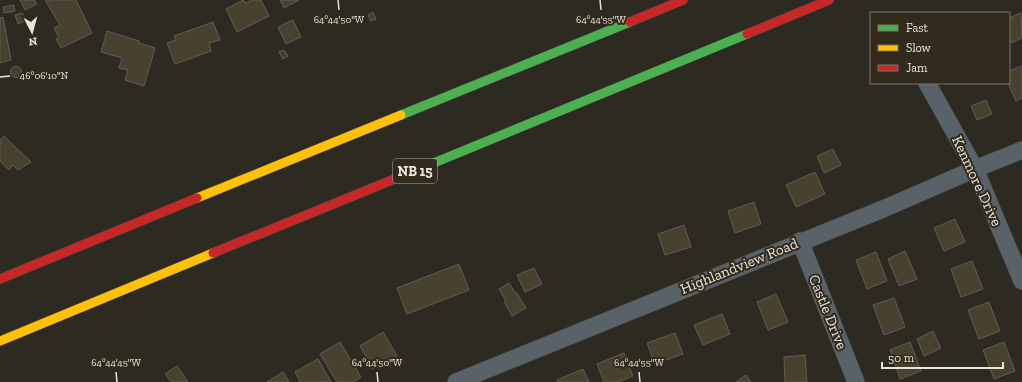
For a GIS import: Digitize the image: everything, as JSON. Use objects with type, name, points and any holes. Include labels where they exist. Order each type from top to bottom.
[{"type":"highway","points":[[0,279],[683,0]]},
{"type":"highway","name":"NB 15","points":[[0,341],[829,0]]},
{"type":"street","name":"Kenmore Drive","points":[[928,84],[975,169],[1022,281]]},
{"type":"street","name":"Highlandview Road","points":[[456,382],[800,241],[883,209],[1022,150]]},
{"type":"street","name":"Castle Drive","points":[[800,241],[856,382]]},
{"type":"building","points":[[20,0],[34,0],[37,4],[25,10]]},
{"type":"building","points":[[45,0],[76,0],[92,33],[61,48],[56,39],[59,38],[54,28],[60,25]]},
{"type":"building","points":[[243,0],[246,3],[252,0],[261,0],[269,16],[237,32],[226,9]]},
{"type":"building","points":[[280,0],[299,0],[284,8]]},
{"type":"building","points":[[14,5],[15,11],[4,13],[3,7]]},
{"type":"building","points":[[373,12],[376,19],[371,21],[368,15]]},
{"type":"building","points":[[22,13],[25,21],[18,24],[15,15]]},
{"type":"building","points":[[1021,13],[1022,38],[1011,43],[1010,40],[1010,18]]},
{"type":"building","points":[[3,17],[11,60],[0,63],[0,18]]},
{"type":"building","points":[[293,20],[301,37],[286,44],[278,27]]},
{"type":"building","points":[[213,22],[220,40],[209,43],[211,51],[175,64],[167,43],[176,40],[174,36]]},
{"type":"building","points":[[107,31],[139,41],[139,43],[155,48],[144,86],[125,80],[128,70],[119,68],[122,58],[101,52]]},
{"type":"building","points":[[284,50],[288,56],[283,59],[279,52]]},
{"type":"building","points":[[16,66],[20,68],[22,72],[20,76],[16,78],[12,76],[10,72],[12,68]]},
{"type":"building","points":[[1022,66],[1022,98],[1016,101],[1008,84],[1010,84],[1010,71]]},
{"type":"building","points":[[986,100],[992,114],[977,120],[971,106]]},
{"type":"building","points":[[4,136],[31,162],[18,170],[13,165],[9,170],[0,161],[0,140]]},
{"type":"building","points":[[833,149],[841,165],[824,173],[817,156]]},
{"type":"building","points":[[815,172],[825,194],[796,207],[786,185]]},
{"type":"building","points":[[754,202],[761,224],[735,233],[728,211]]},
{"type":"building","points":[[955,219],[965,242],[944,251],[934,228]]},
{"type":"building","points":[[684,225],[691,247],[665,255],[658,234]]},
{"type":"building","points":[[905,251],[917,279],[899,286],[888,259]]},
{"type":"building","points":[[876,252],[887,281],[867,289],[856,260]]},
{"type":"building","points":[[972,261],[983,289],[961,297],[951,269]]},
{"type":"building","points":[[459,264],[469,290],[407,314],[397,288]]},
{"type":"building","points":[[534,268],[542,284],[525,292],[517,275]]},
{"type":"building","points":[[509,283],[526,308],[512,316],[499,289]]},
{"type":"building","points":[[776,294],[788,322],[768,330],[757,302]]},
{"type":"building","points":[[894,298],[905,327],[884,335],[873,305]]},
{"type":"building","points":[[989,302],[1000,331],[979,339],[968,310]]},
{"type":"building","points":[[722,314],[730,334],[703,345],[694,325]]},
{"type":"building","points":[[933,331],[941,348],[924,356],[917,339]]},
{"type":"building","points":[[383,332],[397,356],[392,359],[391,357],[373,369],[360,346]]},
{"type":"building","points":[[675,333],[683,354],[655,364],[647,343]]},
{"type":"building","points":[[340,342],[361,377],[353,382],[337,382],[320,354]]},
{"type":"building","points":[[910,342],[921,371],[900,379],[890,350]]},
{"type":"building","points":[[1004,342],[1015,371],[994,379],[983,350]]},
{"type":"building","points":[[624,353],[633,376],[618,382],[604,382],[597,364]]},
{"type":"building","points":[[805,355],[807,382],[785,382],[784,357]]},
{"type":"building","points":[[318,359],[331,382],[300,382],[295,372]]},
{"type":"building","points":[[177,366],[188,382],[171,382],[165,374]]},
{"type":"building","points":[[583,369],[589,382],[558,382],[557,380]]},
{"type":"building","points":[[283,372],[289,382],[267,382]]},
{"type":"building","points":[[746,375],[751,382],[736,382]]},
{"type":"traffic: fast","points":[[401,115],[630,22]]},
{"type":"traffic: fast","points":[[424,167],[747,34]]},
{"type":"traffic: slow","points":[[197,198],[401,115]]},
{"type":"traffic: slow","points":[[0,341],[213,253]]},
{"type":"traffic: jam","points":[[630,22],[683,0]]},
{"type":"traffic: jam","points":[[747,34],[829,0]]},
{"type":"traffic: jam","points":[[213,253],[424,167]]},
{"type":"traffic: jam","points":[[0,279],[197,198]]}]
